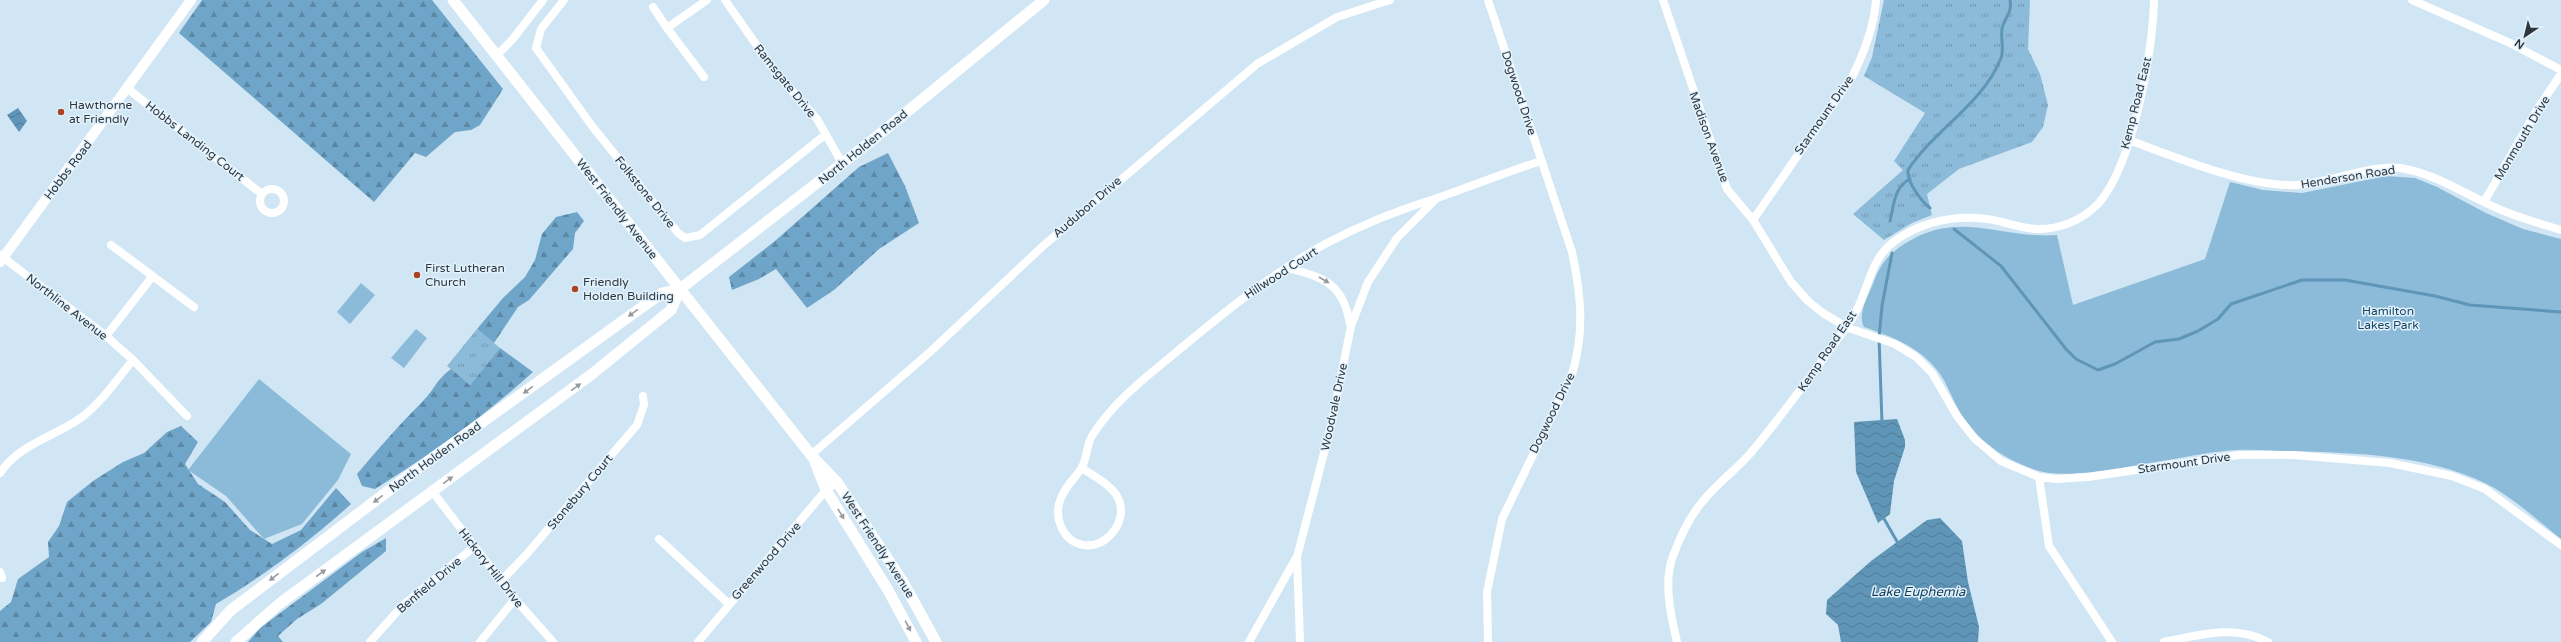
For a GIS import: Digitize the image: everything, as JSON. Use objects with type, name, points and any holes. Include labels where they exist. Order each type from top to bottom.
[{"type":"main road","name":"West Friendly Avenue","points":[[453,0],[680,290],[811,454],[837,482],[903,582],[936,642]]},
{"type":"main road","name":"North Holden Road","points":[[236,642],[279,604],[592,374],[648,330],[671,310],[680,290],[842,163],[1044,0]]},
{"type":"main road","name":"North Holden Road","points":[[202,642],[231,610],[416,470],[662,293],[680,290]]},
{"type":"main road","name":"West Friendly Avenue","points":[[811,454],[826,490],[888,590],[916,642]]},
{"type":"street","name":"Hobbs Road","points":[[1,259],[128,89],[191,0]]},
{"type":"street","points":[[497,55],[512,40],[543,0]]},
{"type":"street","name":"Folkstone Drive","points":[[564,0],[541,29],[536,48],[592,126],[678,233],[685,238],[700,235],[826,134]]},
{"type":"street","points":[[667,28],[707,0]]},
{"type":"street","name":"Ramsgate Drive","points":[[725,0],[776,73],[817,119],[842,163]]},
{"type":"street","name":"Audubon Drive","points":[[811,454],[930,352],[1043,246],[1239,78],[1257,64],[1337,17],[1390,0]]},
{"type":"street","name":"Dogwood Drive","points":[[1488,0],[1572,252],[1579,286],[1582,321],[1578,353],[1560,400],[1516,486],[1502,519],[1487,592],[1488,642]]},
{"type":"street","name":"Madison Avenue","points":[[1663,0],[1727,189],[1753,220],[1791,282],[1808,301],[1846,327]]},
{"type":"street","name":"Starmount Drive","points":[[1753,220],[1852,77],[1864,54],[1871,29],[1876,0]]},
{"type":"street","name":"Kemp Road East","points":[[1677,642],[1671,606],[1672,559],[1689,521],[1704,500],[1744,462],[1785,412],[1853,318],[1877,258],[1886,248],[1905,234],[1929,223],[1956,217],[1987,219],[2035,229],[2052,228],[2069,223],[2079,218],[2098,203],[2107,191],[2129,140],[2143,87],[2152,36],[2154,0]]},
{"type":"street","points":[[2412,0],[2510,43],[2561,70]]},
{"type":"street","points":[[653,7],[704,78]]},
{"type":"street","name":"Monmouth Drive","points":[[2484,202],[2538,108],[2561,74]]},
{"type":"street","name":"Hobbs Landing Court","points":[[128,89],[262,194]]},
{"type":"street","name":"Henderson Road","points":[[2129,140],[2230,174],[2287,184],[2323,182],[2372,171],[2404,169],[2440,179],[2513,216],[2561,230]]},
{"type":"street","name":"Hillwood Court","points":[[1082,468],[1112,489],[1118,497],[1121,506],[1121,516],[1118,527],[1111,534],[1094,544],[1084,545],[1074,541],[1068,536],[1058,521],[1060,498],[1082,468],[1086,448],[1092,435],[1134,388],[1242,297],[1325,245],[1379,218],[1541,161]]},
{"type":"street","name":"Woodvale Drive","points":[[1300,642],[1297,557],[1331,426],[1351,326],[1368,282],[1397,238],[1438,197]]},
{"type":"street","points":[[110,245],[194,307]]},
{"type":"street","name":"Northline Avenue","points":[[1,259],[106,336],[133,360],[187,416]]},
{"type":"street","points":[[1288,268],[1315,275],[1332,285],[1347,305],[1351,326]]},
{"type":"street","points":[[106,336],[152,277]]},
{"type":"street","name":"Starmount Drive","points":[[1846,327],[1890,342],[1916,357],[1932,373],[1957,416],[1975,440],[2001,461],[2039,477],[2088,477],[2239,455],[2293,455],[2390,463],[2452,476],[2485,489],[2561,545]]},
{"type":"street","points":[[0,473],[21,450],[66,428],[83,416],[133,360]]},
{"type":"street","name":"Stonebury Court","points":[[501,581],[531,550],[637,425],[644,405],[643,396]]},
{"type":"street","points":[[2039,477],[2049,546],[2112,642]]},
{"type":"street","name":"Greenwood Drive","points":[[698,642],[826,490],[837,482]]},
{"type":"street","name":"Hickory Hill Drive","points":[[432,491],[515,599],[552,642]]},
{"type":"street","points":[[659,539],[729,604]]},
{"type":"street","name":"Benfield Drive","points":[[370,642],[403,605],[474,547]]},
{"type":"street","points":[[1249,642],[1297,557]]},
{"type":"street","points":[[480,642],[515,599]]},
{"type":"street","points":[[2164,642],[2212,632],[2238,631],[2257,636],[2268,642]]},
{"type":"green space","points":[[202,0],[432,0],[503,89],[480,125],[471,130],[455,132],[426,157],[415,153],[374,202],[179,33]]},
{"type":"green space","points":[[1884,0],[2030,0],[2028,49],[2040,74],[2048,105],[2043,127],[2032,142],[1959,169],[1927,194],[1932,215],[1912,223],[1884,240],[1853,214],[1903,170],[1894,161],[1925,113],[1864,76],[1872,57]]},
{"type":"green space","points":[[888,153],[905,186],[919,223],[879,249],[834,290],[807,308],[776,269],[759,279],[732,290],[729,277],[775,241],[859,167]]},
{"type":"green space","name":"Hamilton Lakes Park","points":[[2386,176],[2415,178],[2437,187],[2486,213],[2523,229],[2561,239],[2561,539],[2515,502],[2485,483],[2439,466],[2391,457],[2342,453],[2245,450],[2212,453],[2083,473],[2049,473],[2036,470],[2013,461],[2003,455],[1992,448],[1974,431],[1954,402],[1941,375],[1922,355],[1904,343],[1864,327],[1862,322],[1862,311],[1864,305],[1879,270],[1887,258],[1904,244],[1929,232],[1947,228],[1965,227],[2038,235],[2057,235],[2073,305],[2205,259],[2230,182],[2263,190],[2302,193]]},
{"type":"green space","points":[[577,212],[584,221],[575,233],[573,249],[529,300],[518,307],[494,343],[477,329],[503,298],[525,277],[535,260],[542,234],[556,217]]},
{"type":"green space","points":[[361,283],[375,295],[350,324],[337,312]]},
{"type":"green space","points":[[416,329],[427,338],[404,368],[391,358]]},
{"type":"green space","points":[[477,329],[500,348],[470,385],[447,366]]},
{"type":"green space","points":[[500,348],[533,372],[477,419],[416,462],[375,489],[362,486],[357,474],[389,437],[427,397],[442,377],[451,369],[470,385]]},
{"type":"green space","points":[[259,379],[351,454],[338,480],[302,524],[264,539],[226,496],[188,470]]},
{"type":"green space","points":[[181,426],[198,442],[185,464],[198,484],[225,502],[250,530],[272,544],[301,530],[336,488],[351,504],[319,532],[286,557],[216,604],[211,622],[190,642],[0,642],[0,611],[11,602],[18,579],[49,557],[48,542],[59,526],[67,502],[93,481],[123,462],[144,453],[167,432]]},
{"type":"green space","points":[[386,538],[386,551],[321,604],[297,619],[278,636],[283,642],[248,642],[260,628],[362,552]]},
{"type":"water","points":[[18,108],[27,121],[19,132],[7,115]]},
{"type":"water","points":[[1897,419],[1905,440],[1905,447],[1894,481],[1890,514],[1878,523],[1856,472],[1854,422]]},
{"type":"water","name":"Lake Euphemia","points":[[1940,518],[1962,541],[1968,582],[1979,627],[1978,642],[1841,642],[1838,625],[1826,614],[1827,600],[1871,561],[1927,520]]},
{"type":"waterway","points":[[1930,208],[1922,200],[1912,185],[1908,175],[1908,170],[1931,142],[1971,103],[1993,74],[2002,54],[2002,29],[2010,11],[2010,0]]},
{"type":"waterway","points":[[1890,221],[1898,192],[1905,182],[1910,179]]},
{"type":"waterway","points":[[1954,229],[2001,266],[2066,349],[2076,359],[2098,370],[2115,364],[2155,342],[2179,339],[2198,331],[2218,319],[2231,304],[2302,280],[2345,280],[2435,296],[2470,305],[2561,312]]},
{"type":"waterway","points":[[1882,423],[1879,337],[1882,306],[1892,253]]},
{"type":"waterway","points":[[1883,517],[1899,545]]},
{"type":"place","name":"Hawthorne at Friendly","points":[[61,112]]},
{"type":"place","name":"First Lutheran Church","points":[[417,275]]},
{"type":"place","name":"Friendly Holden Building","points":[[575,289]]}]
